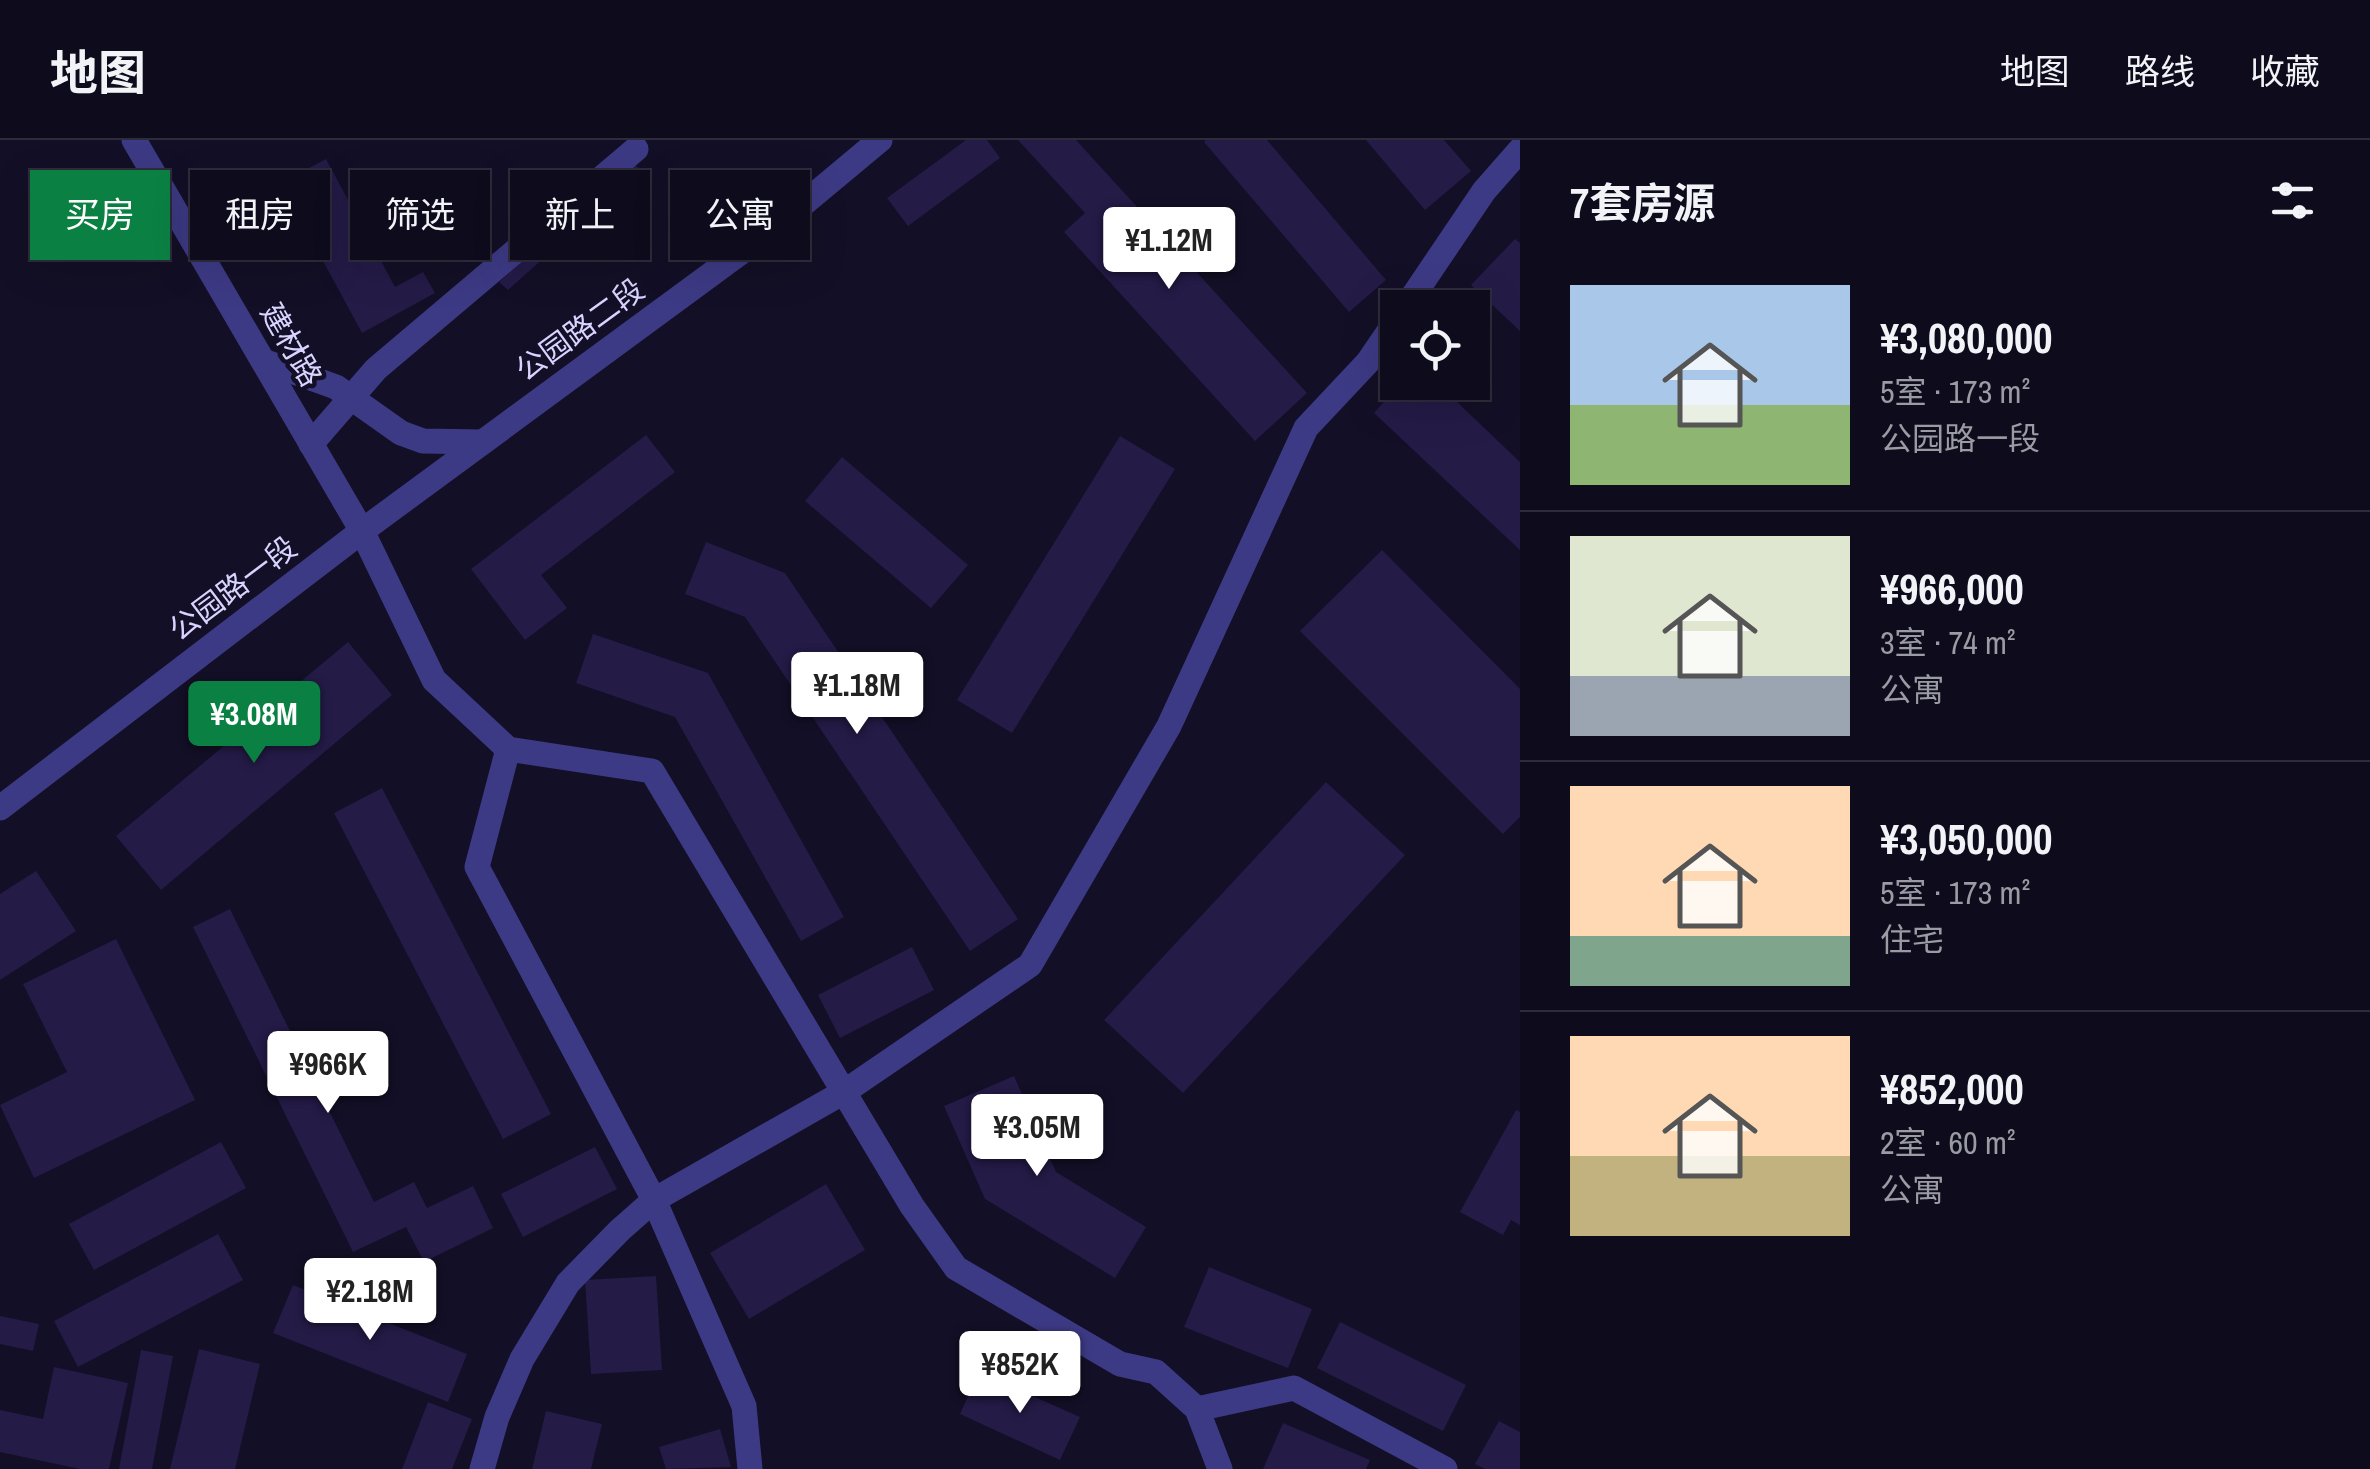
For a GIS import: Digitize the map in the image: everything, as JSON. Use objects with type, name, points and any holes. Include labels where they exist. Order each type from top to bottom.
[{"type":"street","name":"建材路","points":[[134,140],[362,531],[434,680],[508,749]]},
{"type":"street","name":"公园路二段","points":[[362,531],[778,225],[880,140]]},
{"type":"street","points":[[311,444],[376,369],[636,149]]},
{"type":"street","points":[[1417,290],[1484,191],[1520,150]]},
{"type":"street","points":[[482,1469],[522,1358],[568,1283],[654,1200],[844,1092],[1030,964],[1169,726],[1306,428],[1380,344]]},
{"type":"street","points":[[262,361],[336,387],[401,433],[423,441],[482,442]]},
{"type":"street","name":"公园路一段","points":[[0,808],[362,531]]},
{"type":"street","points":[[750,1469],[744,1406],[654,1200],[477,867],[508,749],[652,771],[912,1206],[956,1268],[1120,1364],[1156,1372],[1196,1408],[1220,1469]]},
{"type":"street","points":[[1196,1408],[1294,1388],[1445,1469]]},
{"type":"building","points":[[966,140],[987,140],[1000,158],[908,226],[887,198]]},
{"type":"building","points":[[1018,140],[1076,140],[1307,393],[1255,441],[1064,232],[1085,213]]},
{"type":"building","points":[[1206,140],[1267,140],[1386,280],[1349,312]]},
{"type":"building","points":[[1366,140],[1444,140],[1471,171],[1425,210]]},
{"type":"building","points":[[326,159],[350,204],[350,260],[380,260],[395,287],[423,272],[435,293],[362,333],[323,260],[330,260],[330,170],[305,170]]},
{"type":"building","points":[[1515,239],[1520,243],[1520,331],[1490,303],[1490,290],[1476,290],[1471,285]]},
{"type":"building","points":[[524,260],[542,260],[508,290],[499,282]]},
{"type":"building","points":[[1386,400],[1455,400],[1520,462],[1520,550],[1374,413]]},
{"type":"building","points":[[646,435],[675,472],[541,575],[567,608],[525,640],[471,569]]},
{"type":"building","points":[[1120,436],[1175,469],[1012,733],[957,700]]},
{"type":"building","points":[[842,457],[968,565],[931,608],[805,501]]},
{"type":"building","points":[[706,542],[785,573],[1018,919],[970,951],[745,617],[685,594]]},
{"type":"building","points":[[1382,550],[1520,689],[1520,817],[1503,834],[1300,631]]},
{"type":"building","points":[[593,634],[708,673],[844,917],[801,941],[675,717],[576,683]]},
{"type":"building","points":[[348,642],[392,695],[161,890],[116,836]]},
{"type":"building","points":[[1326,782],[1405,855],[1183,1093],[1104,1020]]},
{"type":"building","points":[[382,788],[551,1114],[503,1139],[334,813]]},
{"type":"building","points":[[36,871],[76,931],[0,980],[0,894]]},
{"type":"building","points":[[230,909],[374,1202],[414,1182],[427,1208],[473,1186],[493,1228],[424,1262],[406,1227],[353,1252],[193,927]]},
{"type":"building","points":[[116,939],[195,1100],[34,1178],[0,1105],[67,1072],[23,984]]},
{"type":"building","points":[[912,947],[934,990],[840,1038],[818,995]]},
{"type":"building","points":[[1014,1076],[1056,1172],[1146,1227],[1115,1278],[985,1199],[944,1106]]},
{"type":"building","points":[[1516,1110],[1520,1112],[1520,1225],[1511,1220],[1503,1235],[1460,1212]]},
{"type":"building","points":[[221,1142],[246,1188],[94,1270],[69,1224]]},
{"type":"building","points":[[595,1147],[617,1189],[523,1237],[501,1194]]},
{"type":"building","points":[[826,1184],[865,1250],[749,1319],[710,1253]]},
{"type":"building","points":[[218,1234],[243,1280],[78,1367],[54,1321]]},
{"type":"building","points":[[1209,1267],[1312,1309],[1288,1368],[1184,1327]]},
{"type":"building","points":[[656,1276],[662,1370],[591,1374],[585,1280]]},
{"type":"building","points":[[293,1285],[467,1354],[448,1402],[273,1333]]},
{"type":"building","points":[[0,1316],[39,1324],[33,1351],[0,1344]]},
{"type":"building","points":[[1340,1322],[1466,1385],[1443,1431],[1317,1368]]},
{"type":"building","points":[[199,1349],[260,1364],[235,1469],[170,1469]]},
{"type":"building","points":[[141,1350],[173,1356],[152,1469],[119,1469]]},
{"type":"building","points":[[54,1367],[128,1383],[109,1469],[80,1469],[0,1452],[0,1410],[43,1419]]},
{"type":"building","points":[[979,1372],[1080,1417],[1060,1460],[960,1414]]},
{"type":"building","points":[[428,1402],[472,1419],[452,1469],[402,1469]]},
{"type":"building","points":[[546,1411],[602,1424],[591,1469],[532,1469]]},
{"type":"building","points":[[1499,1421],[1520,1432],[1520,1469],[1485,1469],[1475,1464]]},
{"type":"building","points":[[1283,1423],[1370,1460],[1366,1469],[1263,1469]]},
{"type":"building","points":[[720,1429],[731,1467],[666,1469],[659,1447]]}]
